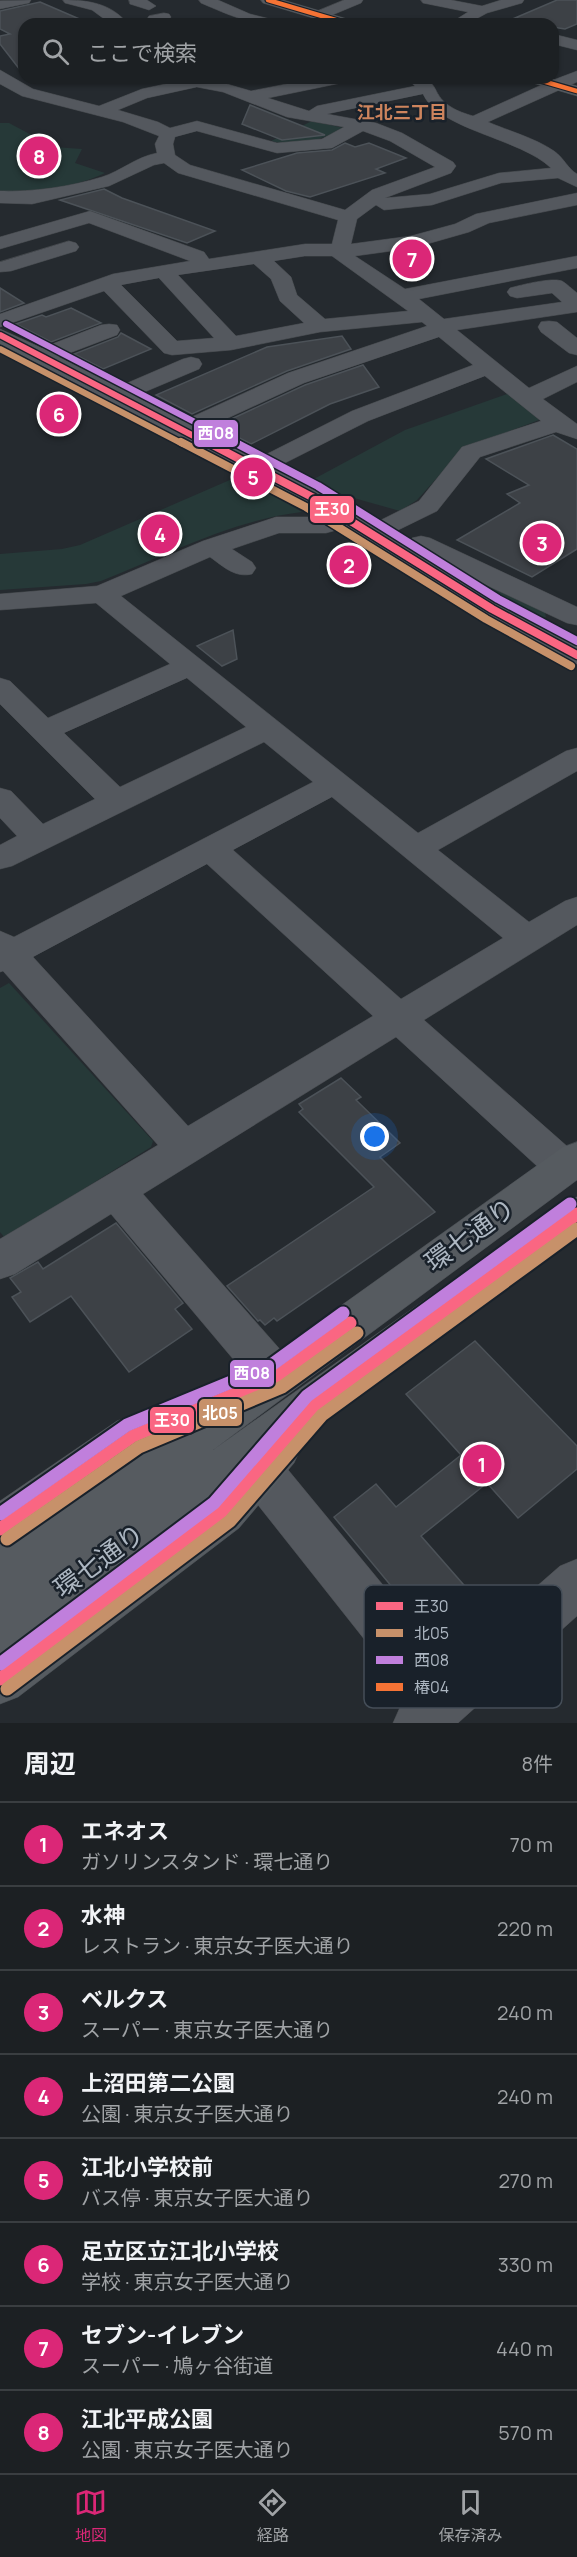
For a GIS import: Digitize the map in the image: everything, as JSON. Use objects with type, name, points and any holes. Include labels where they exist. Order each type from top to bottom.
[{"type":"main road","points":[[268,0],[330,18]]},
{"type":"main road","points":[[551,84],[577,91]]},
{"type":"main road","name":"環七通り","points":[[0,1579],[570,1162]]},
{"type":"main road","name":"環七通り","points":[[1,1632],[577,1214]]},
{"type":"main road","name":"環七通り","points":[[0,1529],[133,1436],[276,1377]]},
{"type":"main road","name":"環七通り","points":[[0,1679],[222,1512],[314,1406]]},
{"type":"street","points":[[0,5],[24,0]]},
{"type":"street","points":[[70,0],[97,8],[112,18]]},
{"type":"street","points":[[206,0],[249,18]]},
{"type":"street","points":[[320,15],[356,0]]},
{"type":"street","points":[[428,0],[482,10]]},
{"type":"street","points":[[467,18],[482,10],[517,0]]},
{"type":"street","points":[[559,40],[577,45]]},
{"type":"street","points":[[559,83],[577,76]]},
{"type":"street","points":[[22,84],[150,124],[168,134],[197,126],[277,148]]},
{"type":"street","points":[[103,110],[142,94],[188,84]]},
{"type":"street","points":[[207,84],[227,88],[304,116],[361,125],[396,137],[447,166],[445,169],[380,194],[348,217],[340,251],[342,256],[431,319],[513,388],[529,397],[567,428]]},
{"type":"street","points":[[218,106],[249,96],[309,84]]},
{"type":"street","points":[[304,116],[417,84]]},
{"type":"street","points":[[422,84],[434,101],[446,111],[548,155],[569,172]]},
{"type":"street","points":[[475,122],[554,85]]},
{"type":"street","points":[[150,124],[200,111]]},
{"type":"street","points":[[199,174],[277,148],[326,144],[361,125]]},
{"type":"street","points":[[168,134],[164,144],[167,157],[184,169],[348,217]]},
{"type":"street","points":[[0,197],[32,198],[109,181],[149,160],[167,157]]},
{"type":"street","points":[[371,201],[387,204],[410,201],[453,194],[499,178],[569,172]]},
{"type":"street","points":[[0,321],[107,282],[163,271],[305,250],[340,251],[414,242],[462,228],[483,218],[577,199]]},
{"type":"street","points":[[410,201],[462,228]]},
{"type":"street","points":[[0,243],[90,217],[197,256],[203,266]]},
{"type":"street","points":[[2,265],[125,230]]},
{"type":"street","points":[[258,257],[281,278],[287,297],[320,326]]},
{"type":"street","points":[[183,430],[431,319],[577,262]]},
{"type":"street","points":[[2,265],[58,300]]},
{"type":"street","points":[[163,271],[231,343]]},
{"type":"street","points":[[107,282],[172,348],[231,343],[320,326],[431,319],[577,305]]},
{"type":"street","points":[[431,319],[556,286],[577,305]]},
{"type":"street","points":[[431,319],[549,327],[577,323]]},
{"type":"street","points":[[549,327],[577,348]]},
{"type":"street","points":[[41,356],[109,330]]},
{"type":"street","points":[[0,335],[257,468],[350,519],[492,609],[577,655]]},
{"type":"street","points":[[116,396],[190,364]]},
{"type":"street","points":[[257,468],[360,416],[489,367]]},
{"type":"street","points":[[529,397],[577,373]]},
{"type":"street","points":[[383,528],[428,506],[471,452],[567,428]]},
{"type":"street","points":[[0,602],[102,594],[212,547],[276,525],[326,525],[350,519],[383,528],[577,616]]},
{"type":"street","points":[[212,547],[243,568]]},
{"type":"street","points":[[102,594],[527,939]]},
{"type":"street","points":[[44,731],[190,666]]},
{"type":"street","points":[[0,687],[116,802]]},
{"type":"street","points":[[0,858],[268,728]]},
{"type":"street","points":[[416,848],[577,758]]},
{"type":"street","points":[[185,1149],[3,953],[335,783]]},
{"type":"street","points":[[0,798],[38,839]]},
{"type":"street","points":[[210,848],[399,1018],[570,1162]]},
{"type":"street","points":[[0,1261],[577,909]]},
{"type":"street","points":[[116,1191],[276,1377]]},
{"type":"street","points":[[259,1470],[364,1616]]},
{"type":"street","points":[[562,1596],[577,1583]]},
{"type":"green space","points":[[312,121],[344,128],[309,142],[290,144],[271,141]]},
{"type":"green space","points":[[0,123],[9,123],[54,147],[82,149],[75,163],[105,173],[54,189],[0,193]]},
{"type":"green space","points":[[507,394],[522,402],[539,420],[463,449],[417,500],[400,511],[336,493],[312,480],[405,430]]},
{"type":"green space","points":[[239,476],[302,512],[250,522],[225,530],[101,581],[0,590],[0,554],[62,549],[80,545]]},
{"type":"green space","points":[[398,542],[544,608],[546,617],[536,621],[519,617]]},
{"type":"green space","points":[[9,983],[153,1141],[151,1147],[5,1238],[0,1232],[0,988]]},
{"type":"building","points":[[557,0],[577,0],[577,24],[565,29],[559,28],[559,18],[515,18]]},
{"type":"building","points":[[40,2],[77,18],[18,18],[18,67],[0,44],[0,36],[10,34],[0,29],[0,11]]},
{"type":"building","points":[[250,105],[325,135],[282,140],[242,124]]},
{"type":"building","points":[[345,143],[355,147],[369,143],[406,158],[376,169],[385,173],[310,197],[286,191],[242,170],[297,153],[332,150]]},
{"type":"building","points":[[104,189],[122,198],[215,231],[187,243],[60,200]]},
{"type":"building","points":[[0,288],[24,303],[0,312]]},
{"type":"building","points":[[71,308],[101,323],[51,342],[16,324],[42,315],[46,317]]},
{"type":"building","points":[[121,333],[151,349],[103,369],[74,354],[118,337]]},
{"type":"building","points":[[342,336],[351,349],[287,371],[192,414],[156,395],[267,347]]},
{"type":"building","points":[[363,365],[379,387],[330,404],[251,444],[216,426],[305,385]]},
{"type":"building","points":[[553,435],[577,449],[577,549],[532,577],[457,540],[520,503],[507,494],[529,485],[486,459]]},
{"type":"building","points":[[233,630],[237,659],[222,666],[197,646]]},
{"type":"building","points":[[341,1078],[361,1097],[356,1100],[400,1143],[380,1157],[435,1212],[277,1321],[274,1318],[265,1325],[260,1320],[258,1321],[227,1286],[374,1187],[299,1112],[303,1109],[299,1104]]},
{"type":"building","points":[[116,1223],[183,1303],[175,1309],[192,1329],[129,1372],[71,1296],[30,1322],[12,1297],[21,1292],[10,1278],[38,1262],[43,1269]]},
{"type":"building","points":[[475,1341],[577,1446],[577,1469],[518,1518],[487,1483],[421,1536],[464,1585],[390,1585],[334,1517],[376,1484],[396,1507],[461,1455],[406,1394]]},
{"type":"transit line","name":"椿04","points":[[268,0],[329,18]]},
{"type":"transit line","name":"椿04","points":[[553,84],[577,91]]},
{"type":"transit line","name":"西08","points":[[6,324],[318,486],[498,599],[577,641]]},
{"type":"transit line","name":"王30","points":[[0,335],[312,497],[492,609],[577,655]]},
{"type":"transit line","name":"北05","points":[[0,349],[306,507],[486,619],[571,666]]},
{"type":"transit line","name":"西08","points":[[0,1664],[214,1503],[307,1396],[570,1204]]},
{"type":"transit line","name":"王30","points":[[0,1679],[222,1512],[314,1406],[577,1214]]},
{"type":"transit line","name":"北05","points":[[7,1689],[230,1521],[322,1415],[577,1229]]},
{"type":"transit line","name":"西08","points":[[0,1514],[127,1425],[270,1366],[343,1313]]},
{"type":"transit line","name":"王30","points":[[0,1529],[133,1436],[276,1377],[350,1323]]},
{"type":"transit line","name":"北05","points":[[7,1539],[139,1447],[282,1387],[357,1333]]},
{"type":"place","name":"江北平成公園","points":[[39,156]]},
{"type":"place","name":"セブン-イレブン","points":[[412,259]]},
{"type":"place","name":"足立区立江北小学校","points":[[59,414]]},
{"type":"place","name":"江北小学校前","points":[[253,477]]},
{"type":"place","name":"上沼田第二公園","points":[[160,534]]},
{"type":"place","name":"ベルクス","points":[[542,543]]},
{"type":"place","name":"水神","points":[[349,565]]},
{"type":"place","name":"エネオス","points":[[482,1464]]},
{"type":"district","name":"江北三丁目","points":[[402,113]]}]
